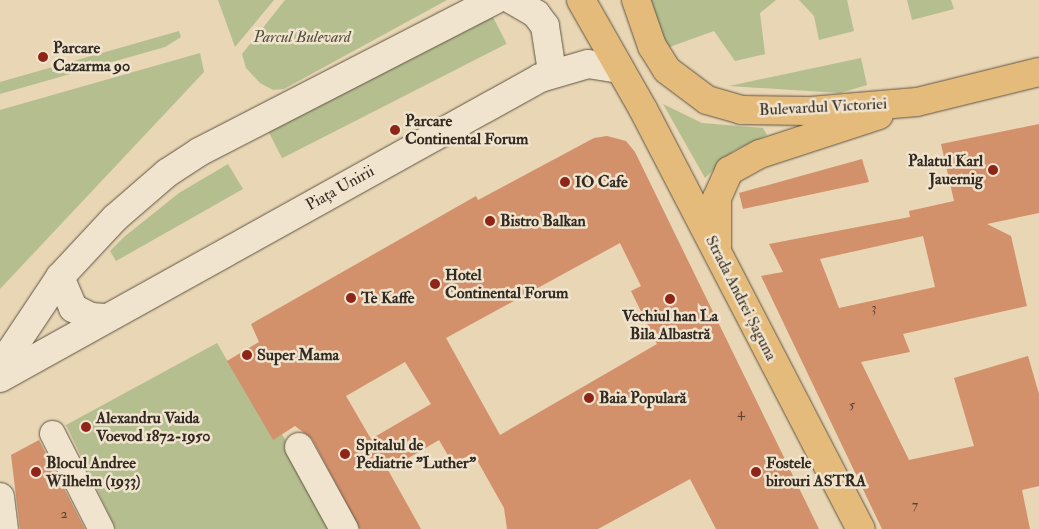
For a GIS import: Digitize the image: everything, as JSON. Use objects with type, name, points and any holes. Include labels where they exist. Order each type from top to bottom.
[{"type":"main road","points":[[581,0],[618,69]]},
{"type":"main road","name":"Bulevardul Victoriei","points":[[636,0],[659,59],[678,81],[707,100],[741,110],[790,112],[917,102]]},
{"type":"main road","name":"Strada Andrei Șaguna","points":[[618,69],[717,252],[861,529]]},
{"type":"main road","name":"Bulevardul Victoriei","points":[[717,252],[717,198],[729,171],[760,154],[917,102],[1039,72]]},
{"type":"street","points":[[0,367],[60,277],[115,218],[199,152],[495,0]]},
{"type":"street","points":[[512,0],[536,14],[545,26],[552,72]]},
{"type":"street","name":"Piața Unirii","points":[[0,378],[105,318],[552,72],[588,64],[618,69]]},
{"type":"street","points":[[60,277],[73,308],[86,316],[105,318]]},
{"type":"street","points":[[52,433],[101,529]]},
{"type":"street","points":[[298,447],[344,529]]},
{"type":"street","points":[[0,497],[4,529]]},
{"type":"green space","points":[[218,0],[274,0],[235,47]]},
{"type":"green space","name":"Parcul Bulevard","points":[[285,0],[447,0],[284,89],[273,90],[260,83],[246,68],[242,54]]},
{"type":"green space","points":[[649,0],[776,0],[760,13],[765,54],[735,61],[714,31],[667,48]]},
{"type":"green space","points":[[799,0],[847,0],[854,31],[819,40],[814,16]]},
{"type":"green space","points":[[907,0],[951,0],[954,9],[912,20]]},
{"type":"green space","points":[[493,17],[507,44],[282,158],[268,131]]},
{"type":"green space","points":[[179,31],[181,37],[165,47],[0,94],[0,82]]},
{"type":"green space","points":[[200,53],[204,72],[0,289],[0,110]]},
{"type":"green space","points":[[861,58],[867,85],[840,93],[729,86]]},
{"type":"green space","points":[[663,104],[702,123],[763,128],[767,135],[733,151],[705,178]]},
{"type":"green space","points":[[228,164],[243,189],[116,261],[110,251],[124,237],[179,193]]},
{"type":"green space","points":[[217,343],[273,439],[282,434],[336,529],[116,529],[66,425]]},
{"type":"building","points":[[1039,124],[1039,213],[987,224],[1011,236],[1027,306],[903,334],[910,352],[861,362],[909,460],[974,446],[954,378],[1028,356],[1039,394],[1039,486],[1022,490],[1030,529],[882,529],[761,276],[783,272],[769,244],[910,217],[909,211],[954,201],[941,144]],"holes":[[[923,236],[935,287],[839,308],[820,259]]]},
{"type":"building","points":[[607,136],[626,141],[635,152],[819,529],[716,529],[690,479],[598,529],[507,529],[504,508],[473,453],[453,464],[439,440],[388,470],[421,529],[360,529],[312,439],[295,426],[273,440],[227,361],[259,342],[251,324],[476,196],[478,200],[594,138]],"holes":[[[620,243],[641,286],[631,291],[657,344],[500,435],[446,338]],[[405,362],[431,404],[371,439],[346,396]]]},
{"type":"building","points":[[862,159],[869,182],[743,209],[739,193]]},
{"type":"building","name":"Blocul Andree Wilhelm (1933)","points":[[39,440],[85,529],[20,529],[11,455]]},
{"type":"place","name":"Parcare Cazarma 90","points":[[43,57]]},
{"type":"place","name":"Parcare Continental Forum","points":[[395,130]]},
{"type":"place","name":"Palatul Karl Jauernig","points":[[993,170]]},
{"type":"place","name":"IO Cafe","points":[[565,182]]},
{"type":"place","name":"Bistro Balkan","points":[[490,221]]},
{"type":"place","name":"Hotel Continental Forum","points":[[435,284]]},
{"type":"place","name":"Te Kaffe","points":[[351,298]]},
{"type":"place","name":"Vechiul han La Bila Albastră","points":[[670,299]]},
{"type":"place","name":"Super Mama","points":[[247,355]]},
{"type":"place","name":"Baia Populară","points":[[589,398]]},
{"type":"place","name":"Alexandru Vaida Voevod 1872-1950","points":[[86,427]]},
{"type":"place","name":"Spitalul de Pediatrie \"Luther\"","points":[[345,454]]},
{"type":"place","name":"Blocul Andree Wilhelm (1933)","points":[[36,472]]},
{"type":"place","name":"Fostele birouri ASTRA","points":[[756,472]]}]
